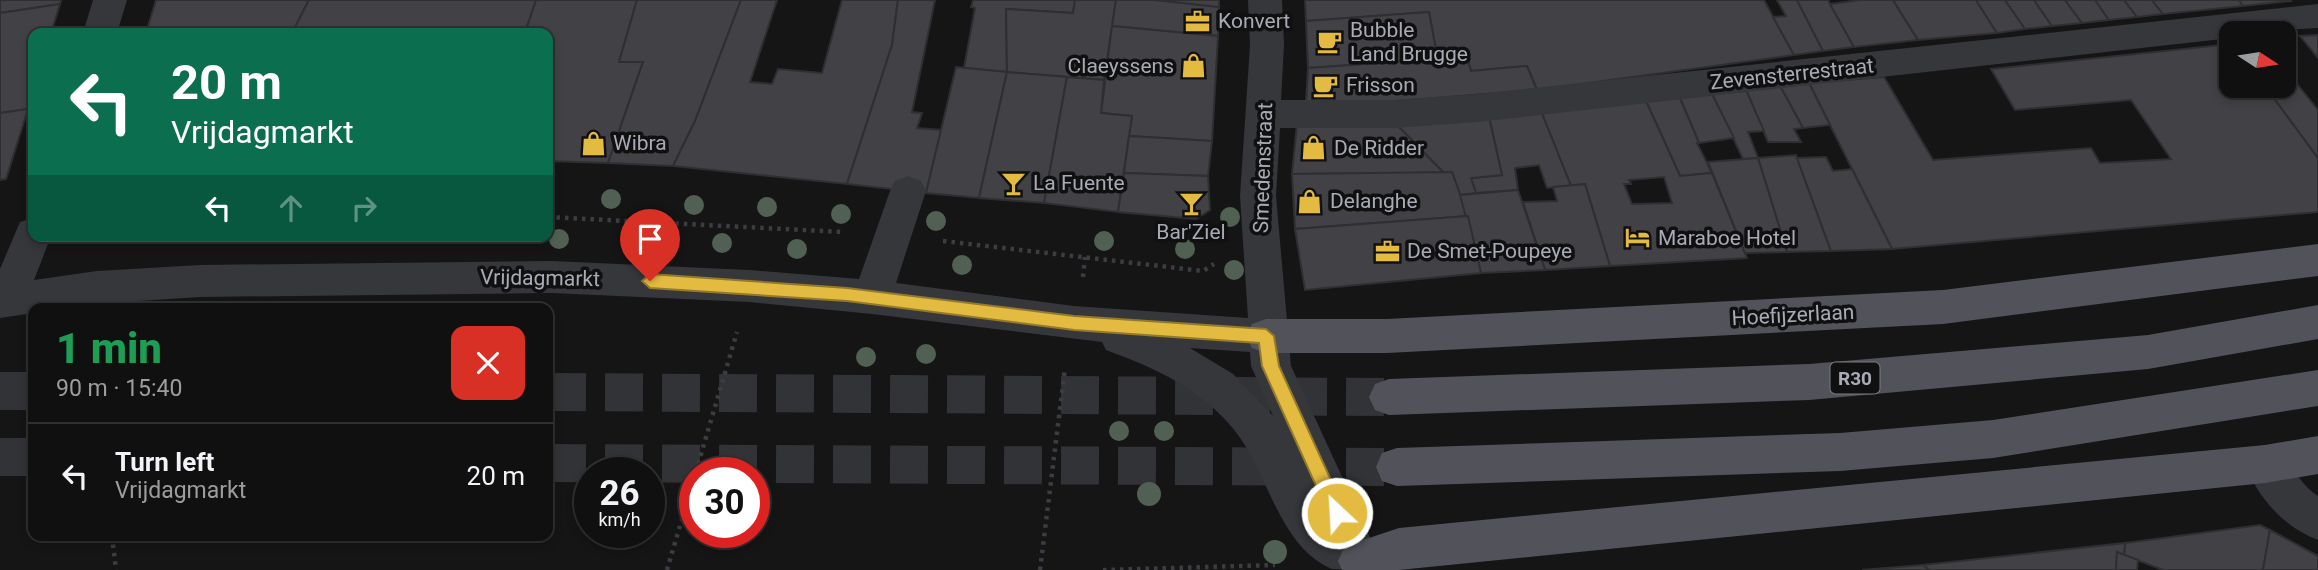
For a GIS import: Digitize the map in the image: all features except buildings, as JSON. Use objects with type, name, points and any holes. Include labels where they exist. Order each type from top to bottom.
[{"type":"main road","name":"Hoefijzerlaan","points":[[1266,336],[1387,337],[1943,307],[2318,260]]},
{"type":"main road","name":"R30","points":[[1389,397],[1823,381],[2148,352],[2318,322]]},
{"type":"main road","points":[[1397,467],[1840,452],[1993,439],[2318,388]]},
{"type":"main road","points":[[1361,566],[1399,549],[2265,464],[2318,455]]},
{"type":"street","points":[[102,28],[110,0]]},
{"type":"street","name":"Smedenstraat","points":[[1265,0],[1265,114],[1258,196],[1266,336],[1271,366],[1361,566]]},
{"type":"street","name":"Zevensterrestraat","points":[[1265,114],[1394,114],[1478,108],[2318,16]]},
{"type":"street","points":[[872,297],[908,191]]},
{"type":"street","points":[[2,303],[29,242]]},
{"type":"street","name":"Vrijdagmarkt","points":[[2,303],[97,287],[200,281],[375,276],[565,277],[749,286],[872,297],[1074,323],[1266,336]]},
{"type":"street","name":"Vrijdagmarkt","points":[[1074,323],[1158,351],[1220,385],[1264,437],[1314,531],[1335,550],[1361,566]]},
{"type":"street","points":[[2265,464],[2294,505],[2318,520]]},
{"type":"path","points":[[667,570],[738,327]]},
{"type":"path","points":[[1040,570],[1065,363]]},
{"type":"path","points":[[113,541],[116,570]]},
{"type":"path","points":[[1102,570],[1361,566]]},
{"type":"tunnel","points":[[0,391],[28,391]]},
{"type":"tunnel","points":[[553,392],[1389,397]]},
{"type":"tunnel","points":[[0,457],[28,457]]},
{"type":"tunnel","points":[[553,463],[1397,467]]},
{"type":"place","name":"Konvert","points":[[1198,21]]},
{"type":"place","name":"Bubble Land Brugge","points":[[1330,42]]},
{"type":"place","name":"Claeyssens","points":[[1194,66]]},
{"type":"place","name":"Frisson","points":[[1326,85]]},
{"type":"place","name":"Wibra","points":[[593,143]]},
{"type":"place","name":"De Ridder","points":[[1314,148]]},
{"type":"place","name":"La Fuente","points":[[1013,183]]},
{"type":"place","name":"Delanghe","points":[[1310,201]]},
{"type":"place","name":"Bar'Ziel","points":[[1191,203]]},
{"type":"place","name":"Maraboe Hotel","points":[[1638,238]]},
{"type":"place","name":"De Smet-Poupeye","points":[[1387,251]]},
{"type":"route","points":[[650,281],[847,295],[1074,323],[1266,336],[1271,366],[1337,513]]}]
